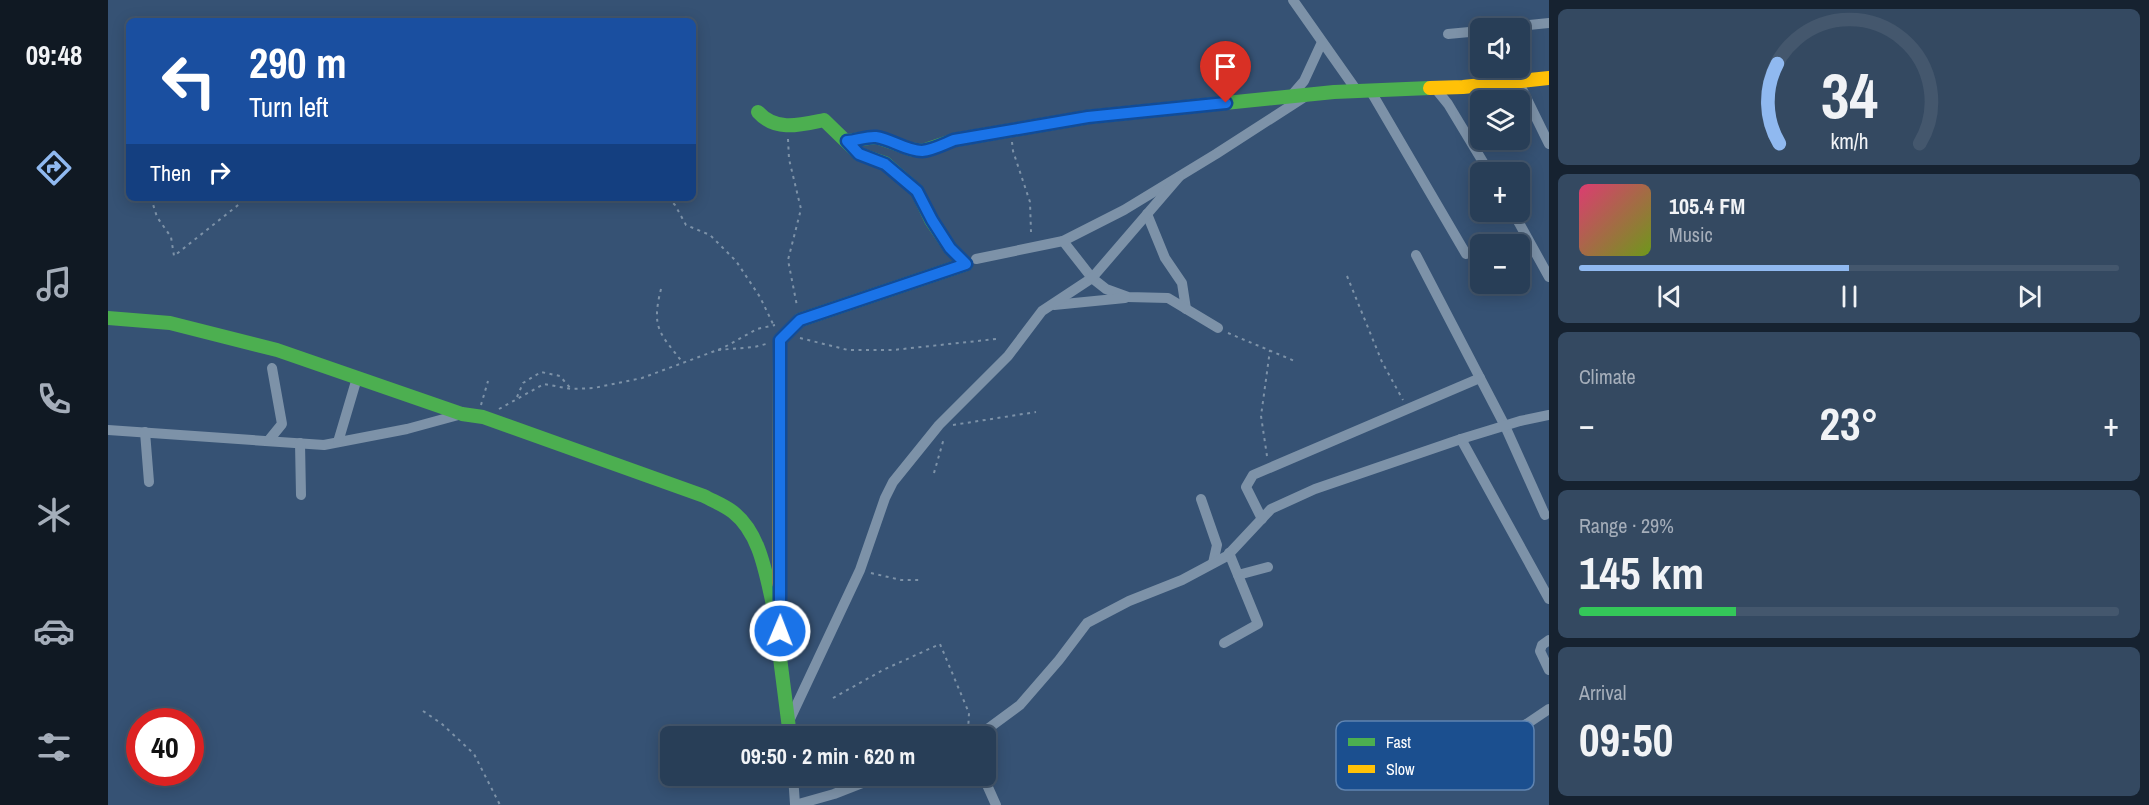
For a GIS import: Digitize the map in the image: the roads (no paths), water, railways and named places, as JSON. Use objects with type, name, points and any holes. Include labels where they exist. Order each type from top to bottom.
[{"type":"street","points":[[1293,0],[1322,42],[1364,91],[1466,254]]},
{"type":"street","points":[[1530,25],[1549,23]]},
{"type":"street","points":[[1448,34],[1470,31]]},
{"type":"street","points":[[1291,96],[1304,81],[1322,42]]},
{"type":"street","points":[[847,141],[873,136],[893,141],[909,149],[922,151],[954,140],[1088,117],[1309,94],[1435,88],[1549,78]]},
{"type":"street","points":[[1518,81],[1549,144]]},
{"type":"street","points":[[1435,88],[1448,104],[1483,162]]},
{"type":"street","points":[[976,259],[1062,242],[1124,210],[1309,94]]},
{"type":"street","points":[[758,112],[766,121],[788,127],[824,120],[859,154],[885,164],[917,191],[950,248],[966,264],[800,320],[783,338],[779,650],[789,726]]},
{"type":"street","points":[[789,721],[860,570],[885,498],[893,482],[936,428],[1008,356],[1042,311],[1092,278],[1179,177]]},
{"type":"street","points":[[1147,214],[1165,258],[1182,284],[1186,309]]},
{"type":"street","points":[[1519,222],[1549,277]]},
{"type":"street","points":[[1062,242],[1092,278],[1106,289],[1128,297]]},
{"type":"street","points":[[1416,255],[1505,426],[1545,515]]},
{"type":"street","points":[[1052,305],[1128,297],[1168,298],[1218,328]]},
{"type":"street","points":[[108,318],[170,323],[277,350],[462,414],[481,417],[704,496],[736,514],[752,536],[762,560],[780,631]]},
{"type":"street","points":[[269,440],[282,424],[272,368]]},
{"type":"street","points":[[339,442],[357,378]]},
{"type":"street","points":[[1262,519],[1246,487],[1253,475],[1480,378]]},
{"type":"street","points":[[108,430],[324,445],[407,429],[462,414]]},
{"type":"street","points":[[992,726],[1020,705],[1087,623],[1129,601],[1182,580],[1213,563],[1229,553],[1270,509],[1315,489],[1461,439],[1549,415]]},
{"type":"street","points":[[145,432],[148,482]]},
{"type":"street","points":[[1461,439],[1549,599]]},
{"type":"street","points":[[300,443],[301,495]]},
{"type":"street","points":[[1201,500],[1217,545],[1213,563]]},
{"type":"street","points":[[1224,643],[1258,624],[1229,553]]},
{"type":"street","points":[[1238,575],[1268,567]]},
{"type":"street","points":[[1549,640],[1542,645],[1540,651],[1549,670]]},
{"type":"street","points":[[1531,721],[1549,709]]},
{"type":"street","points":[[794,786],[795,805],[854,786]]},
{"type":"street","points":[[987,786],[996,805]]}]
